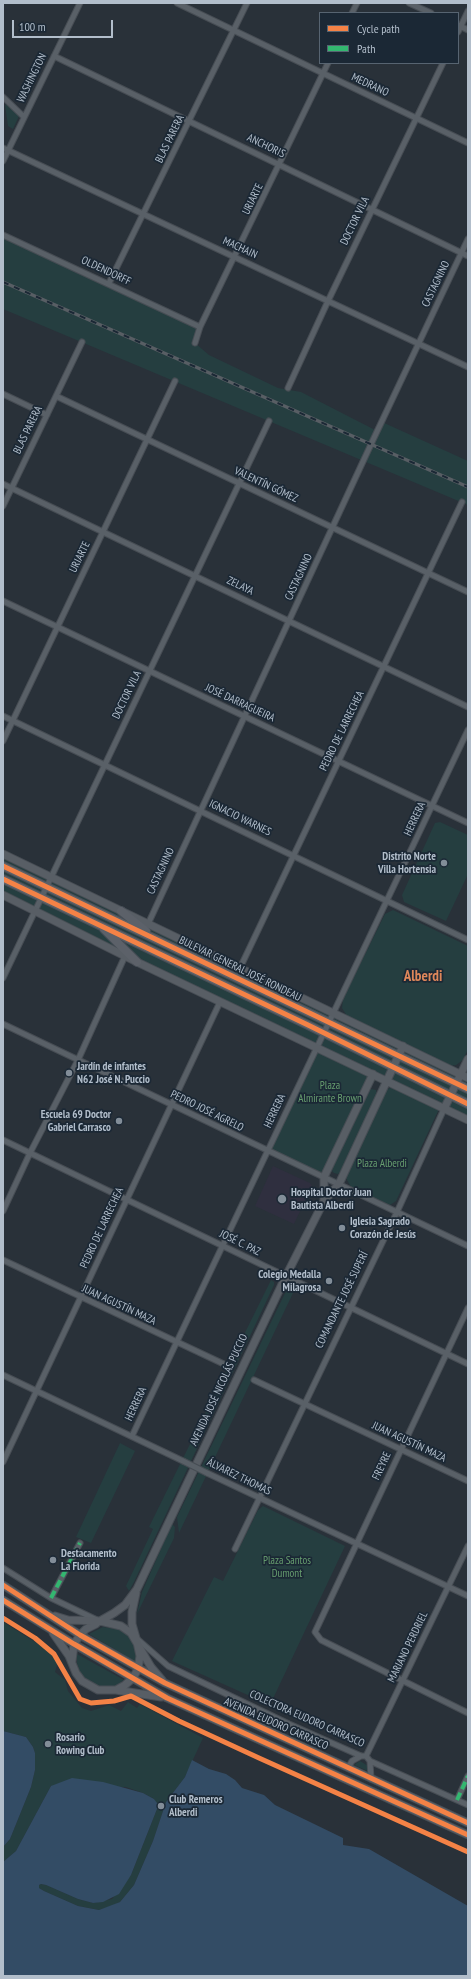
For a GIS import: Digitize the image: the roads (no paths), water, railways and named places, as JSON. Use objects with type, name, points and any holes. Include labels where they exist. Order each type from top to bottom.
[{"type":"main road","name":"BULEVAR GENERAL JOSÉ RONDEAU","points":[[3,854],[468,1078]]},
{"type":"main road","name":"BULEVAR GENERAL JOSÉ RONDEAU","points":[[3,866],[468,1089]]},
{"type":"main road","name":"BULEVAR GENERAL JOSÉ RONDEAU","points":[[3,879],[394,1066],[468,1104]]},
{"type":"main road","points":[[3,895],[137,962],[468,1120]]},
{"type":"main road","points":[[121,911],[160,941]]},
{"type":"main road","points":[[99,924],[137,962]]},
{"type":"main road","name":"AVENIDA JOSÉ NICOLÁS PUCCIO","points":[[74,1644],[80,1635],[125,1604],[136,1589],[286,1276],[324,1200],[339,1184],[403,1046]]},
{"type":"main road","name":"COMANDANTE JOSÉ SUPERÍ","points":[[444,1108],[468,1059]]},
{"type":"main road","name":"AVENIDA JOSÉ NICOLÁS PUCCIO","points":[[324,1200],[324,1177],[373,1074]]},
{"type":"main road","name":"AVENIDA EUDORO CARRASCO","points":[[3,1586],[80,1635],[165,1683],[468,1823]]},
{"type":"main road","name":"AVENIDA JOSÉ NICOLÁS PUCCIO","points":[[136,1589],[132,1612],[132,1624],[137,1639]]},
{"type":"main road","name":"AVENIDA EUDORO CARRASCO","points":[[3,1600],[74,1644],[167,1698],[468,1835]]},
{"type":"main road","points":[[49,1615],[68,1620],[100,1621],[121,1626],[137,1639],[151,1667],[165,1683]]},
{"type":"main road","points":[[93,1625],[110,1623]]},
{"type":"main road","points":[[50,1629],[69,1656],[82,1681],[89,1687],[107,1691],[116,1690],[167,1698]]},
{"type":"main road","points":[[116,1690],[133,1678],[138,1669],[140,1656],[137,1639]]},
{"type":"main road","points":[[73,1665],[72,1654],[74,1644]]},
{"type":"street","name":"WASHINGTON","points":[[3,161],[80,3]]},
{"type":"street","name":"MEDRANO","points":[[177,3],[468,143]]},
{"type":"street","name":"BLAS PARERA","points":[[109,283],[190,121],[246,3]]},
{"type":"street","points":[[352,12],[357,3]]},
{"type":"street","points":[[409,3],[429,12]]},
{"type":"street","points":[[468,11],[459,28],[468,30]]},
{"type":"street","name":"ANCHORIS","points":[[54,56],[281,164],[468,256]]},
{"type":"street","name":"URIARTE","points":[[195,343],[200,327],[281,164],[328,64]]},
{"type":"street","name":"DOCTOR VILA","points":[[288,388],[328,301],[443,64]]},
{"type":"street","points":[[3,97],[24,117]]},
{"type":"street","name":"MACHAIN","points":[[3,148],[468,367]]},
{"type":"street","name":"OLDENDORFF","points":[[3,235],[109,283],[200,327]]},
{"type":"street","name":"CASTAGNINO","points":[[148,924],[468,239]]},
{"type":"street","name":"BLAS PARERA","points":[[3,506],[82,342]]},
{"type":"street","name":"URIARTE","points":[[3,741],[175,381]]},
{"type":"street","points":[[3,394],[47,414]]},
{"type":"street","name":"VALENTÍN GÓMEZ","points":[[56,396],[468,592]]},
{"type":"street","name":"DOCTOR VILA","points":[[3,978],[269,421]]},
{"type":"street","name":"ZELAYA","points":[[3,484],[468,706]]},
{"type":"street","name":"PEDRO DE LARRECHEA","points":[[240,968],[462,502]]},
{"type":"street","name":"JOSÉ DARRAGUEIRA","points":[[3,601],[468,823]]},
{"type":"street","name":"IGNACIO WARNES","points":[[3,716],[468,940]]},
{"type":"street","name":"HERRERA","points":[[132,1436],[468,730]]},
{"type":"street","points":[[3,1210],[30,1153],[78,1060],[125,956]]},
{"type":"street","name":"PEDRO DE LARRECHEA","points":[[3,1462],[220,1002]]},
{"type":"street","name":"PEDRO JOSÉ AGRELO","points":[[3,1024],[468,1246]]},
{"type":"street","name":"COMANDANTE JOSÉ SUPERÍ","points":[[235,1549],[397,1212],[444,1108]]},
{"type":"street","name":"JOSÉ C. PAZ","points":[[3,1140],[468,1364]]},
{"type":"street","name":"JUAN AGUSTÍN MAZA","points":[[3,1260],[176,1343],[228,1366]]},
{"type":"street","name":"FREYRE","points":[[403,1681],[321,1640],[314,1632],[468,1308]]},
{"type":"street","name":"ÁLVAREZ THOMAS","points":[[3,1375],[259,1498],[468,1596]]},
{"type":"street","name":"JUAN AGUSTÍN MAZA","points":[[254,1380],[468,1481]]},
{"type":"street","points":[[50,1598],[80,1543]]},
{"type":"street","name":"MARIANO PERDRIEL","points":[[348,1768],[352,1761],[363,1756],[403,1681],[468,1546]]},
{"type":"street","points":[[3,1568],[50,1598],[100,1621]]},
{"type":"street","name":"COLECTORA EUDORO CARRASCO","points":[[137,1639],[168,1666],[289,1724],[363,1756],[370,1761],[468,1805]]},
{"type":"street","points":[[403,1681],[468,1713]]},
{"type":"street","points":[[370,1761],[371,1779]]},
{"type":"street","points":[[457,1800],[468,1776]]},
{"type":"railway","points":[[3,282],[468,487]]},
{"type":"place","name":"Distrito Norte Villa Hortensia","points":[[444,863]]},
{"type":"place","name":"Jardín de infantes N62 José N. Puccio","points":[[69,1073]]},
{"type":"place","name":"Escuela 69 Doctor Gabriel Carrasco","points":[[119,1121]]},
{"type":"place","name":"Hospital Doctor Juan Bautista Alberdi","points":[[282,1199]]},
{"type":"place","name":"Iglesia Sagrado Corazón de Jesús","points":[[342,1228]]},
{"type":"place","name":"Colegio Medalla Milagrosa","points":[[329,1281]]},
{"type":"place","name":"Destacamento La Florida","points":[[53,1560]]},
{"type":"place","name":"Rosario Rowing Club","points":[[48,1744]]},
{"type":"place","name":"Club Remeros Alberdi","points":[[161,1806]]},
{"type":"district","name":"Alberdi","points":[[423,977]]},
{"type":"park label","name":"Plaza Almirante Brown","points":[[330,1092]]},
{"type":"park label","name":"Plaza Alberdi","points":[[382,1164]]},
{"type":"park label","name":"Plaza Santos Dumont","points":[[287,1567]]}]
